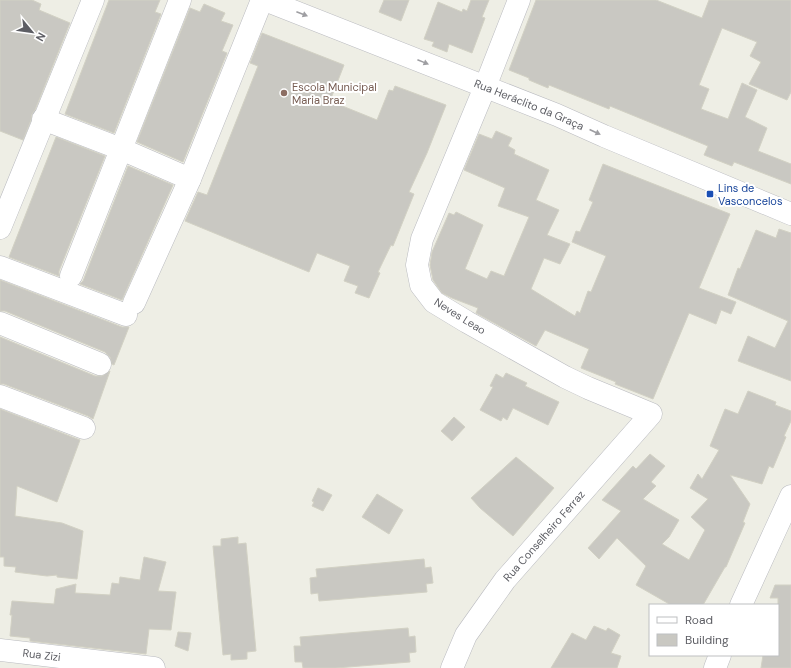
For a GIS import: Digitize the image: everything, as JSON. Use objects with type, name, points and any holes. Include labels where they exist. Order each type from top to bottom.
[{"type":"street","points":[[0,228],[92,0]]},
{"type":"street","points":[[72,276],[120,150],[180,0]]},
{"type":"street","points":[[0,267],[130,309],[190,179],[264,0]]},
{"type":"street","name":"Rua Heráclito da Graça","points":[[264,0],[557,114],[604,136],[791,214]]},
{"type":"street","name":"Neves Leao","points":[[519,0],[485,87],[422,239],[417,265],[421,285],[434,302],[565,377],[651,414]]},
{"type":"street","points":[[43,120],[190,179]]},
{"type":"street","points":[[0,323],[100,364]]},
{"type":"street","points":[[0,396],[84,428]]},
{"type":"street","name":"Rua Conselheiro Ferraz","points":[[452,668],[466,635],[505,580],[651,414]]},
{"type":"street","points":[[741,604],[791,496]]},
{"type":"street","name":"Rua Zizi","points":[[0,650],[154,668]]},
{"type":"street","points":[[715,668],[720,656]]},
{"type":"building","points":[[0,0],[32,0],[41,4],[39,10],[70,23],[35,110],[32,114],[23,140],[0,131]]},
{"type":"building","points":[[109,0],[160,0],[155,12],[161,14],[114,133],[65,114]]},
{"type":"building","points":[[384,0],[409,0],[401,21],[379,12]]},
{"type":"building","points":[[471,0],[489,0],[482,17],[485,18],[472,53],[449,44],[447,52],[432,46],[434,42],[424,39],[438,2],[462,12],[463,9],[467,11]]},
{"type":"building","points":[[536,0],[656,0],[702,18],[709,0],[791,0],[791,92],[787,100],[749,84],[761,62],[750,56],[757,42],[722,28],[699,85],[709,89],[701,109],[728,119],[742,83],[757,90],[745,117],[767,128],[758,151],[791,164],[791,184],[734,162],[732,166],[704,155],[708,146],[610,106],[609,109],[549,85],[548,88],[509,70]]},
{"type":"building","points":[[204,4],[225,13],[221,21],[233,25],[222,51],[227,53],[183,162],[137,142],[190,8],[200,12]]},
{"type":"building","points":[[262,33],[344,65],[330,101],[377,120],[389,90],[393,91],[395,86],[446,105],[427,153],[409,192],[414,194],[393,246],[391,245],[378,272],[380,273],[369,298],[355,293],[358,286],[344,281],[350,266],[317,253],[309,272],[185,221],[198,192],[207,195],[258,66],[250,63]]},
{"type":"building","points":[[496,131],[512,138],[508,146],[515,150],[514,154],[549,170],[536,200],[559,210],[547,235],[570,244],[560,264],[544,258],[531,289],[575,316],[577,311],[580,313],[588,291],[591,292],[606,256],[572,242],[576,231],[580,232],[593,202],[589,200],[603,164],[730,214],[699,288],[736,302],[731,314],[721,310],[716,324],[689,313],[653,399],[615,384],[616,382],[581,368],[589,349],[545,330],[536,346],[476,313],[478,308],[442,293],[433,280],[430,265],[432,252],[449,213],[454,215],[456,212],[483,225],[465,269],[487,279],[491,271],[504,276],[529,217],[498,206],[505,188],[464,170],[479,134],[492,139]]},
{"type":"building","points":[[56,137],[105,156],[59,271],[59,276],[9,257]]},
{"type":"building","points":[[128,166],[173,185],[122,300],[80,284],[83,281]]},
{"type":"building","points":[[779,229],[791,233],[791,381],[738,361],[748,336],[775,348],[788,321],[728,295],[738,268],[740,269],[756,230],[776,238]]},
{"type":"building","points":[[0,280],[122,327],[129,327],[114,365],[112,364],[110,357],[105,352],[5,311],[0,311]]},
{"type":"building","points":[[0,337],[95,376],[102,376],[110,371],[93,419],[4,384],[0,384]]},
{"type":"building","points":[[506,373],[527,383],[525,386],[559,402],[548,425],[513,408],[507,420],[503,417],[501,421],[480,410],[493,387],[490,386],[496,374],[503,378]]},
{"type":"building","points":[[748,391],[776,402],[775,405],[791,411],[791,421],[773,468],[769,466],[762,484],[730,475],[750,504],[743,522],[745,523],[726,567],[704,604],[669,604],[636,585],[646,566],[617,538],[599,559],[588,548],[621,511],[602,500],[633,466],[636,469],[650,454],[665,466],[651,482],[656,486],[643,499],[679,520],[669,537],[662,544],[689,560],[705,530],[691,517],[708,499],[690,488],[698,474],[702,479],[719,450],[710,446],[725,409],[738,414]]},
{"type":"building","points":[[0,409],[80,440],[57,502],[17,486],[15,516],[62,523],[83,531],[77,579],[57,577],[57,575],[47,576],[15,572],[16,567],[4,566],[4,557],[0,557]]},
{"type":"building","points":[[454,417],[465,427],[452,441],[441,431]]},
{"type":"building","points":[[516,457],[554,488],[513,536],[480,508],[471,498]]},
{"type":"building","points":[[318,488],[332,495],[323,511],[312,506],[314,502],[312,501]]},
{"type":"building","points":[[377,494],[403,510],[389,534],[362,517]]},
{"type":"building","points":[[238,537],[238,544],[246,543],[256,651],[247,652],[247,659],[231,660],[231,654],[223,655],[213,546],[221,546],[221,539]]},
{"type":"building","points":[[144,557],[166,562],[158,591],[176,592],[171,630],[149,629],[146,654],[30,641],[30,638],[10,636],[12,601],[54,604],[56,589],[76,584],[75,593],[110,595],[112,583],[119,584],[120,577],[140,580]]},
{"type":"building","points":[[424,559],[425,568],[431,567],[433,583],[426,584],[427,592],[319,601],[318,593],[311,594],[310,578],[317,577],[316,569]]},
{"type":"building","points":[[775,585],[791,585],[791,668],[761,668],[763,656],[779,656],[779,604],[778,598],[770,598]]},
{"type":"building","points":[[594,626],[606,631],[608,628],[620,635],[611,653],[621,656],[617,668],[551,668],[572,633],[586,640]]},
{"type":"building","points":[[408,628],[409,637],[415,636],[416,652],[409,653],[410,662],[336,668],[303,668],[302,662],[295,662],[294,646],[301,646],[300,637]]},
{"type":"building","points":[[178,632],[191,633],[188,651],[175,646]]},
{"type":"place","name":"Escola Municipal Maria Braz","points":[[284,93]]},
{"type":"place","name":"Lins de Vasconcelos","points":[[710,194]]}]
